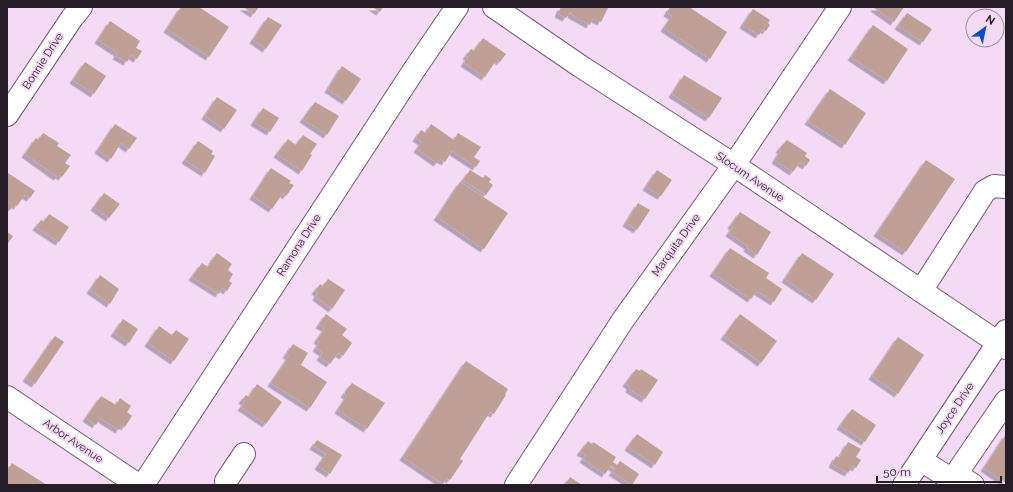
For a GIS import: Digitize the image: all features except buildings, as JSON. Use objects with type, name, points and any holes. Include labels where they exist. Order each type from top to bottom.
[{"type":"street","name":"Bonnie Drive","points":[[7,115],[72,18],[81,7]]},
{"type":"street","name":"Ramona Drive","points":[[143,485],[414,70],[457,7]]},
{"type":"street","name":"Slocum Avenue","points":[[494,7],[580,66],[734,165],[921,291],[1003,341]]},
{"type":"street","name":"Marquita Drive","points":[[516,485],[623,320],[734,165],[840,7]]},
{"type":"street","points":[[921,291],[985,191],[994,186],[1006,187]]},
{"type":"street","name":"Joyce Drive","points":[[904,485],[1003,341]]},
{"type":"street","name":"Arbor Avenue","points":[[7,397],[138,485]]},
{"type":"street","points":[[921,460],[952,480],[965,479],[1006,401]]},
{"type":"street","points":[[227,484],[244,454]]}]
